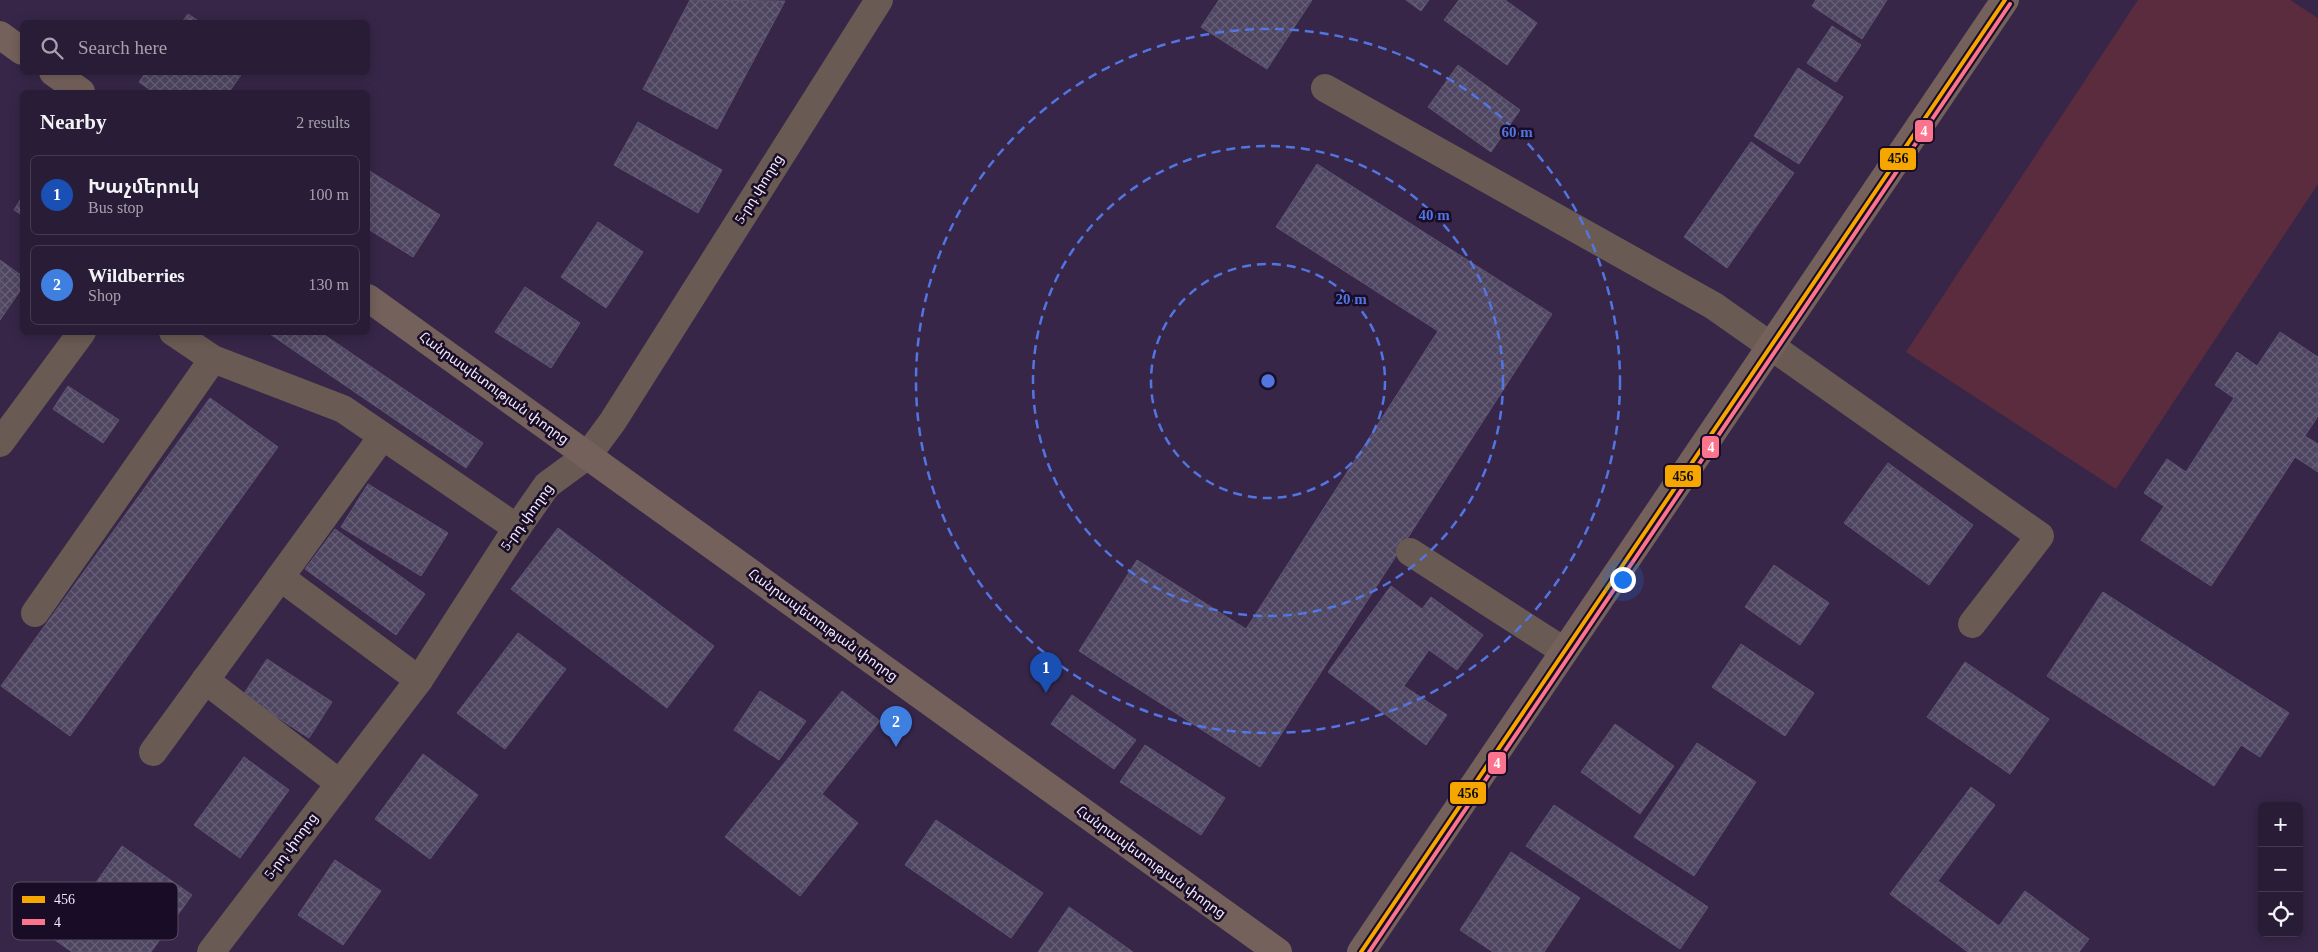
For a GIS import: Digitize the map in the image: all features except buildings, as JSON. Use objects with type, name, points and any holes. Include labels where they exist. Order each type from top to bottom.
[{"type":"main road","points":[[1361,952],[2005,0]]},
{"type":"main road","points":[[0,34],[20,49]]},
{"type":"main road","points":[[57,75],[78,90]]},
{"type":"main road","name":"Հանրապետության փողոց","points":[[370,299],[1278,952]]},
{"type":"street","name":"5-րդ փողոց","points":[[211,952],[418,680],[517,528],[547,486],[588,456],[613,421],[879,0]]},
{"type":"street","points":[[1325,88],[1714,306],[2040,536],[1972,624]]},
{"type":"street","points":[[0,443],[80,335]]},
{"type":"street","points":[[177,335],[213,359],[344,409],[382,437],[517,528]]},
{"type":"street","points":[[35,613],[213,359]]},
{"type":"street","points":[[153,752],[382,437]]},
{"type":"street","points":[[1410,552],[1564,651]]},
{"type":"street","points":[[280,577],[418,680]]},
{"type":"street","points":[[205,680],[339,783]]},
{"type":"shaded area","points":[[2138,0],[2290,0],[2318,18],[2318,184],[2116,489],[1906,352]]},
{"type":"transit line","name":"456","points":[[1361,952],[2005,0]]},
{"type":"transit line","name":"4","points":[[1369,952],[2010,4]]},
{"type":"place","name":"Խաչմերուկ","points":[[1046,693]]},
{"type":"place","name":"Wildberries","points":[[896,747]]}]
